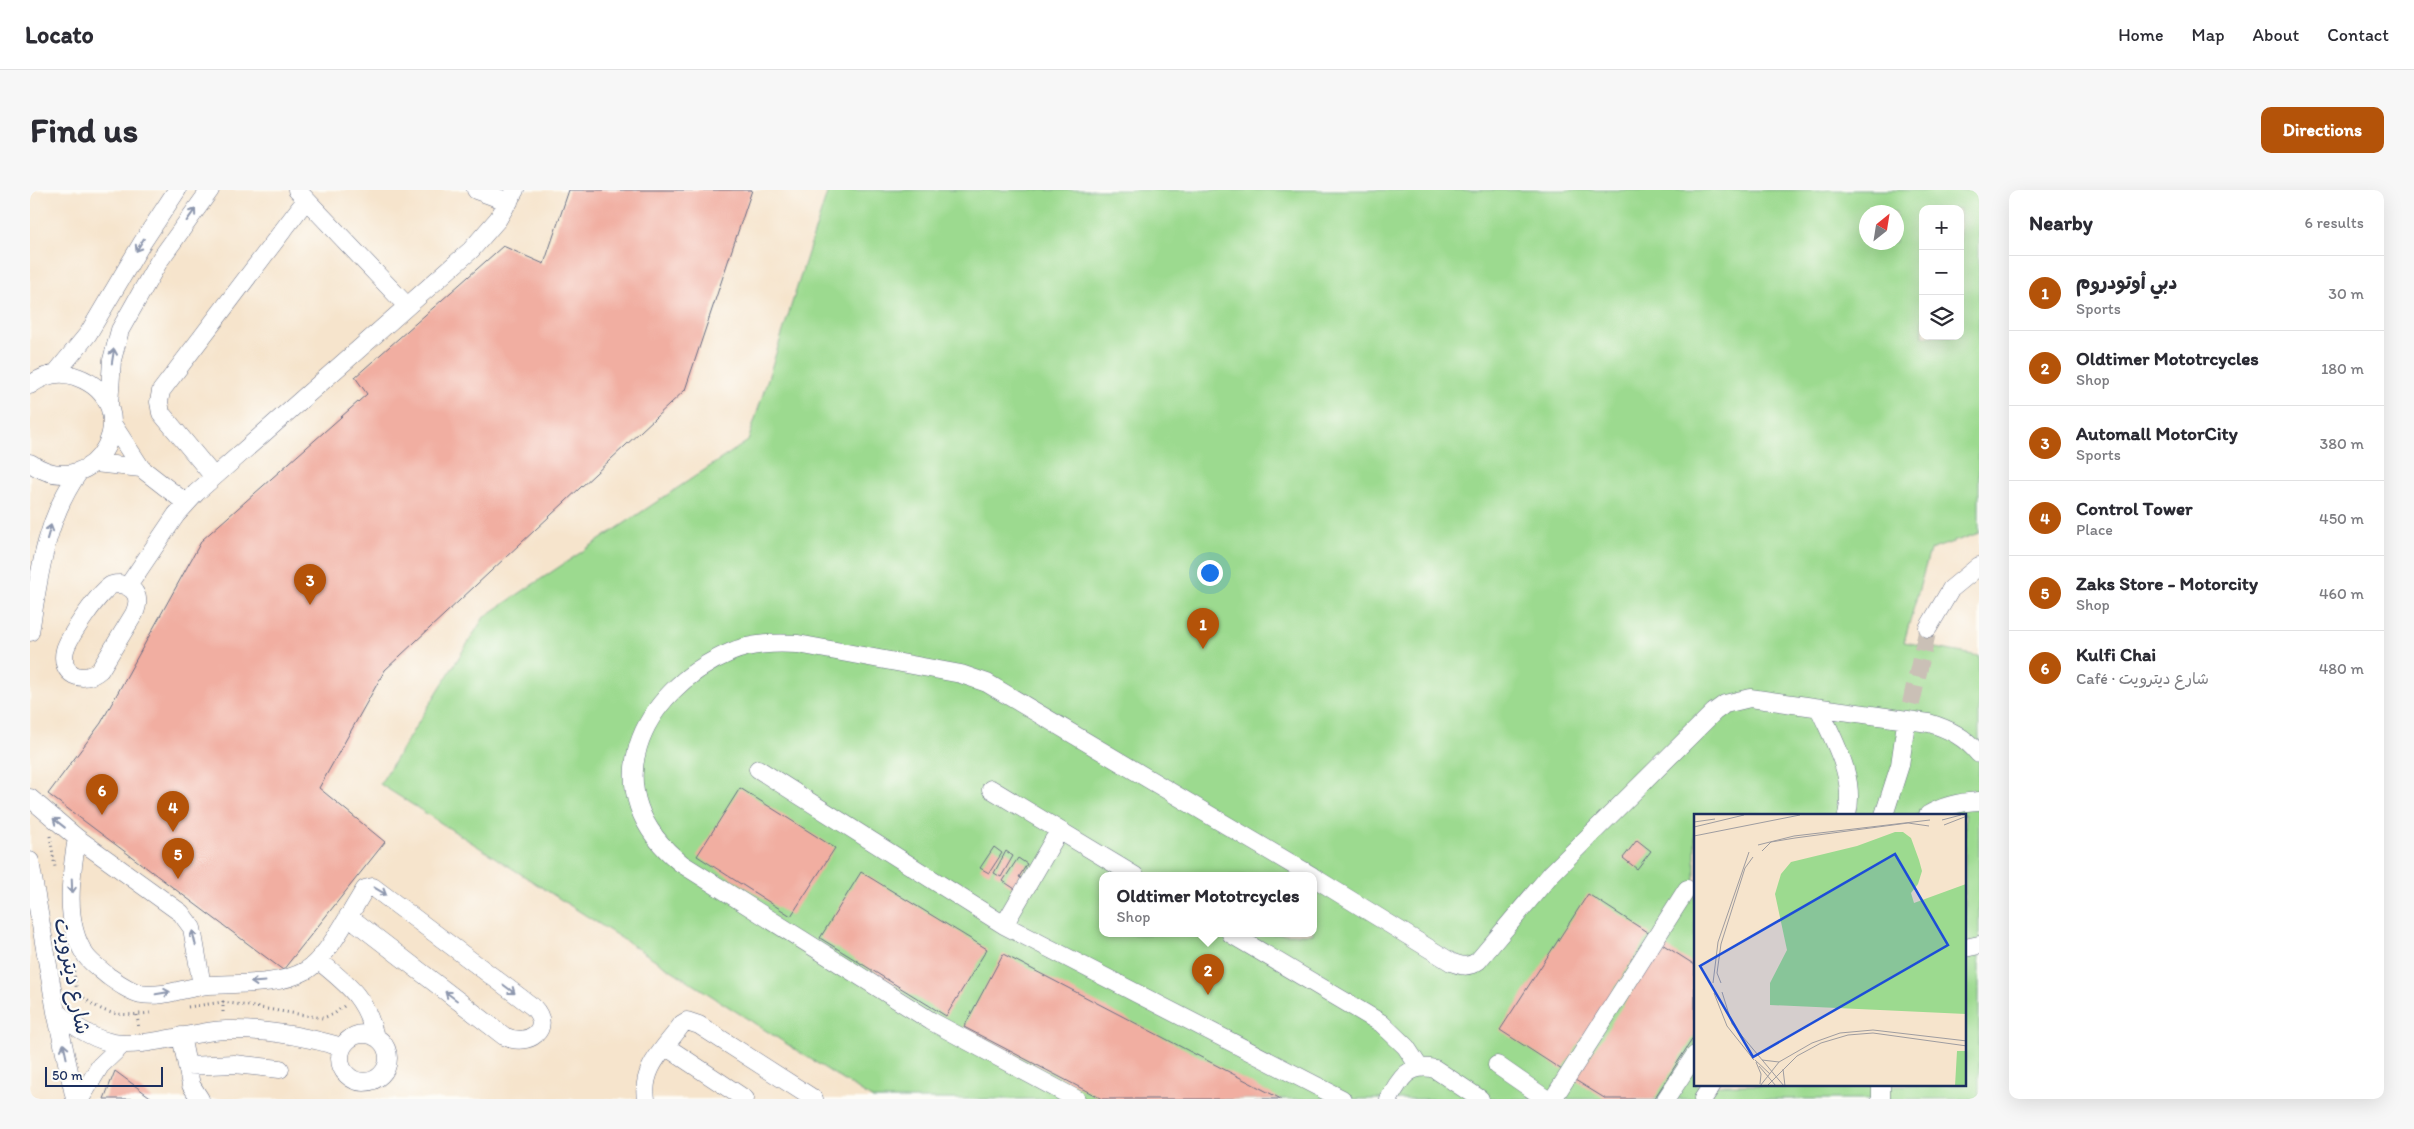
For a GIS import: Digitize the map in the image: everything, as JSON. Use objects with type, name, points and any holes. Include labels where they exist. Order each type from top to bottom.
[{"type":"street","points":[[55,374],[88,334],[142,242],[177,190]]},
{"type":"street","points":[[30,463],[52,474],[66,474],[79,472],[95,463],[104,452],[111,439],[113,425],[109,405],[112,360],[120,330],[160,261],[210,190]]},
{"type":"street","points":[[128,586],[186,503],[485,236],[512,196],[476,190]]},
{"type":"street","points":[[214,477],[162,413],[159,402],[161,391],[302,195],[408,306]]},
{"type":"street","points":[[30,385],[40,378],[55,374],[71,374],[87,380],[100,390],[109,405]]},
{"type":"street","points":[[113,425],[141,468],[186,503]]},
{"type":"street","points":[[95,463],[141,468]]},
{"type":"street","points":[[30,632],[49,532],[66,490],[79,472]]},
{"type":"street","points":[[1928,628],[1951,589],[1979,566]]},
{"type":"street","points":[[112,585],[128,586],[134,590],[138,606],[106,664],[93,676],[84,678],[74,676],[67,669],[64,660],[68,642],[106,590],[112,585]]},
{"type":"street","points":[[1076,1099],[931,1021],[682,864],[668,853],[647,825],[635,791],[634,768],[638,745],[648,722],[660,702],[677,685],[731,651],[753,645],[776,643],[808,646],[961,674],[986,683],[1000,691],[1304,872]]},
{"type":"street","points":[[1317,880],[1451,962],[1465,966],[1472,965],[1478,961],[1551,874],[1714,712],[1725,704],[1750,698],[1938,726],[1962,737],[1979,754]]},
{"type":"street","points":[[1819,708],[1843,761],[1848,778],[1850,802],[1847,814]]},
{"type":"street","points":[[1884,814],[1898,773],[1906,730]]},
{"type":"street","points":[[758,769],[1004,924],[1342,1099]]},
{"type":"street","points":[[991,789],[1128,872]]},
{"type":"street","points":[[30,798],[77,838],[181,913],[192,928],[202,986]]},
{"type":"street","points":[[1930,814],[1944,806],[1960,802],[1979,801]]},
{"type":"street","points":[[1004,924],[1059,831]]},
{"type":"street","points":[[77,838],[71,876],[74,921],[80,944],[92,963],[118,983],[141,994],[153,995],[202,986],[277,980],[312,965],[348,916],[365,889],[377,888],[533,1006],[539,1013],[541,1022],[538,1032],[532,1038],[522,1042],[513,1041],[504,1036],[348,916]]},
{"type":"street","name":"شارع ديترويت","points":[[30,861],[56,1012],[75,1099]]},
{"type":"street","points":[[1553,1099],[1687,889]]},
{"type":"street","points":[[1236,937],[1381,1022],[1406,1047],[1419,1067]]},
{"type":"street","points":[[1966,948],[1979,945]]},
{"type":"street","points":[[312,965],[326,976],[350,1001],[367,1036]]},
{"type":"street","points":[[312,965],[346,983],[362,1001],[367,1036]]},
{"type":"street","points":[[56,1012],[97,1038],[123,1044],[223,1030],[271,1031],[342,1047]]},
{"type":"street","points":[[646,1099],[645,1077],[665,1046],[682,1024],[687,1021],[693,1022],[814,1099]]},
{"type":"street","points":[[181,1036],[191,1085],[200,1099]]},
{"type":"street","points":[[367,1036],[383,1043],[388,1053],[388,1063],[384,1072],[372,1081],[356,1081],[348,1076],[342,1067],[340,1057],[342,1047],[353,1037],[367,1036]]},
{"type":"street","points":[[80,1099],[100,1066],[123,1044]]},
{"type":"street","points":[[665,1046],[745,1099]]},
{"type":"street","points":[[1666,1099],[1694,1057]]},
{"type":"street","points":[[187,1066],[234,1064],[280,1069]]},
{"type":"street","points":[[1497,1065],[1546,1099]]},
{"type":"street","points":[[1389,1099],[1404,1074],[1419,1067],[1435,1069],[1480,1099]]},
{"type":"street","points":[[1703,1099],[1711,1086]]},
{"type":"street","points":[[1881,1086],[1881,1099]]},
{"type":"path","points":[[46,813],[56,870]]},
{"type":"path","points":[[72,964],[78,992],[105,1013],[130,1016],[156,1012]]},
{"type":"path","points":[[223,984],[223,1030]]},
{"type":"path","points":[[185,1008],[223,1002],[323,1018],[334,1014],[350,1001]]},
{"type":"green space","points":[[828,190],[1979,190],[1979,533],[1930,550],[1904,642],[1979,656],[1979,1099],[873,1099],[380,784],[484,617],[748,441]]},
{"type":"building","points":[[569,190],[752,190],[685,390],[385,670],[319,788],[385,842],[283,970],[48,794],[101,723],[202,540],[367,394],[355,377],[503,246],[544,264]]},
{"type":"building","points":[[740,788],[835,848],[791,916],[697,856]]},
{"type":"building","points":[[1637,840],[1651,851],[1637,869],[1623,858]]},
{"type":"building","points":[[994,847],[1002,853],[989,873],[980,868]]},
{"type":"building","points":[[1006,851],[1013,856],[1001,877],[994,873]]},
{"type":"building","points":[[1018,858],[1027,864],[1019,877],[1025,880],[1018,891],[1003,881]]},
{"type":"building","points":[[861,872],[987,949],[946,1016],[820,938]]},
{"type":"building","points":[[1588,894],[1650,934],[1562,1070],[1500,1030]]},
{"type":"building","points":[[1662,944],[1694,964],[1694,1037],[1654,1099],[1606,1099],[1575,1080]]},
{"type":"building","points":[[1003,954],[1281,1099],[1102,1099],[964,1027]]},
{"type":"building","points":[[115,1071],[153,1099],[104,1099]]},
{"type":"tunnel","points":[[1905,730],[1928,628]]},
{"type":"place","name":"Automall MotorCity","points":[[310,605]]},
{"type":"place","name":"دبي أوتودروم","points":[[1203,649]]},
{"type":"place","name":"Kulfi Chai","points":[[102,815]]},
{"type":"place","name":"Control Tower","points":[[173,832]]},
{"type":"place","name":"Zaks Store - Motorcity","points":[[178,879]]},
{"type":"place","name":"Oldtimer Mototrcycles","points":[[1208,995]]}]
